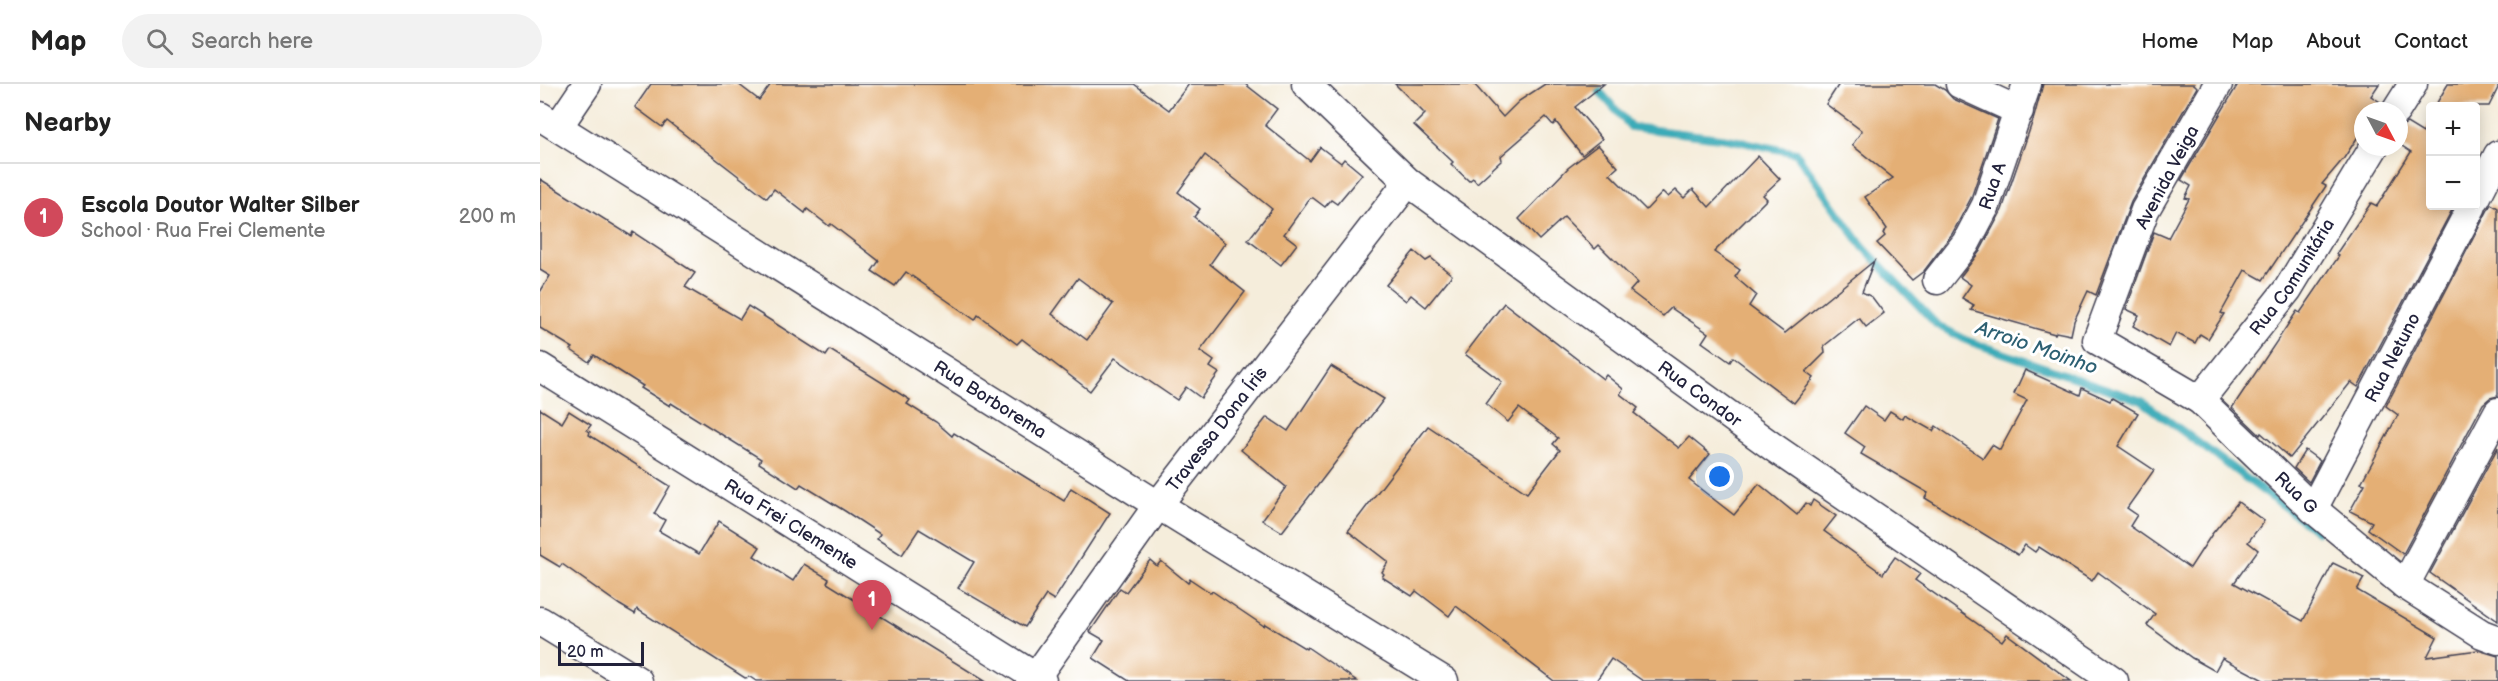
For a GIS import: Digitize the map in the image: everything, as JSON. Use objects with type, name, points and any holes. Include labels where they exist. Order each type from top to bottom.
[{"type":"street","points":[[549,122],[587,84]]},
{"type":"street","name":"Rua Condor","points":[[1306,84],[1408,182],[1773,447],[2114,681]]},
{"type":"street","points":[[1960,84],[2019,111]]},
{"type":"street","name":"Rua A","points":[[1937,280],[1966,243],[1986,205],[2027,84]]},
{"type":"street","name":"Avenida Veiga","points":[[2097,340],[2145,210],[2218,84]]},
{"type":"street","points":[[2402,102],[2413,84]]},
{"type":"street","name":"Rua Borborema","points":[[549,122],[1158,505],[1444,681]]},
{"type":"street","points":[[2480,189],[2498,155]]},
{"type":"street","name":"Rua Comunitária","points":[[2200,400],[2288,289],[2369,156]]},
{"type":"street","name":"Travessa Dona Íris","points":[[1037,680],[1158,505],[1408,182]]},
{"type":"street","name":"Rua Netuno","points":[[2313,509],[2470,210]]},
{"type":"street","name":"Rua G","points":[[2097,340],[2200,400],[2313,509],[2405,585],[2482,634],[2498,640]]},
{"type":"street","name":"Rua Frei Clemente","points":[[540,367],[1037,680]]},
{"type":"street","points":[[2405,585],[2498,412]]},
{"type":"street","points":[[540,621],[638,681]]},
{"type":"shaded area","points":[[848,582],[1007,679],[1005,681],[785,681]]},
{"type":"building","points":[[651,84],[738,84],[759,100],[771,84],[1134,84],[1169,110],[1189,84],[1245,84],[1277,109],[1265,125],[1310,161],[1320,147],[1341,163],[1344,159],[1362,174],[1337,204],[1331,200],[1325,207],[1310,198],[1284,234],[1297,244],[1281,265],[1248,240],[1272,209],[1205,155],[1178,192],[1200,209],[1194,217],[1225,243],[1210,264],[1245,292],[1200,351],[1214,361],[1210,367],[1219,373],[1201,398],[1186,387],[1177,400],[1115,358],[1090,391],[1022,339],[1017,344],[978,315],[975,320],[906,272],[895,286],[872,271],[879,261],[831,224],[829,226],[807,209],[805,213],[774,189],[767,198],[667,121],[662,127],[635,107]],"holes":[[[1078,278],[1113,304],[1087,340],[1052,314]]]},
{"type":"building","points":[[1395,84],[1474,84],[1503,117],[1519,101],[1545,84],[1604,84],[1575,107],[1602,139],[1582,155],[1556,122],[1553,125],[1546,117],[1501,156],[1502,160],[1477,183],[1473,178],[1469,181],[1451,164],[1453,162],[1414,125],[1425,114]]},
{"type":"building","points":[[1839,84],[1935,84],[1953,99],[1998,119],[1971,198],[1952,234],[1924,271],[1912,280],[1877,243],[1885,236],[1883,233],[1887,229],[1865,197],[1893,178],[1852,145],[1862,131],[1826,104]]},
{"type":"building","points":[[2043,84],[2194,84],[2197,87],[2131,202],[2096,295],[2088,291],[2074,321],[2071,335],[2056,332],[2055,334],[1971,310],[1974,305],[1962,298],[1971,285],[1960,277],[1980,251],[2002,210]]},
{"type":"building","points":[[2238,84],[2379,84],[2371,96],[2380,102],[2354,102],[2354,143],[2322,184],[2326,186],[2263,280],[2245,270],[2221,313],[2224,314],[2208,339],[2200,334],[2195,343],[2176,333],[2169,347],[2133,326],[2139,315],[2126,309],[2154,232],[2168,238],[2189,199],[2185,198],[2191,186],[2181,180]]},
{"type":"building","points":[[2448,84],[2498,84],[2489,106],[2480,106],[2480,102],[2437,102]]},
{"type":"building","points":[[2408,124],[2423,133],[2426,128],[2426,210],[2452,210],[2358,387],[2351,382],[2290,458],[2261,433],[2260,435],[2232,408],[2297,311],[2300,313],[2339,256],[2336,254],[2371,203],[2377,206],[2411,152],[2408,150]]},
{"type":"building","points":[[1598,145],[1618,167],[1610,174],[1646,210],[1663,192],[1668,197],[1676,190],[1684,198],[1693,189],[1709,207],[1758,156],[1780,179],[1763,195],[1767,199],[1714,252],[1740,270],[1735,277],[1756,295],[1749,306],[1785,333],[1874,261],[1862,292],[1872,297],[1884,313],[1866,327],[1859,318],[1824,346],[1825,353],[1806,372],[1814,378],[1794,403],[1733,357],[1730,362],[1702,342],[1708,333],[1671,308],[1663,316],[1630,291],[1637,283],[1599,245],[1595,249],[1564,217],[1539,240],[1519,219],[1568,168]]},
{"type":"building","points":[[540,179],[631,236],[633,232],[695,273],[685,287],[740,319],[748,306],[826,356],[830,350],[910,400],[907,404],[936,422],[952,436],[954,433],[1064,501],[1071,488],[1110,513],[1054,600],[1046,595],[1025,627],[958,588],[974,562],[919,529],[902,555],[877,539],[880,534],[845,511],[801,484],[798,488],[759,463],[761,459],[671,403],[670,406],[641,388],[643,386],[594,355],[589,362],[571,350],[573,348],[540,328],[540,292],[550,276],[540,270]]},
{"type":"building","points":[[2491,204],[2498,208],[2498,396],[2490,398],[2483,404],[2403,554],[2368,529],[2372,522],[2350,511],[2365,484],[2361,483],[2398,415],[2386,406]]},
{"type":"building","points":[[1414,251],[1426,261],[1431,258],[1452,275],[1426,307],[1411,295],[1406,301],[1386,285]]},
{"type":"building","points":[[1504,303],[1603,379],[1606,375],[1623,389],[1620,394],[1638,408],[1634,413],[1679,448],[1689,437],[1710,454],[1689,480],[1734,515],[1759,484],[1797,515],[1806,503],[1810,506],[1813,500],[1836,516],[1824,531],[1883,574],[1895,557],[1920,574],[1915,580],[2002,641],[2007,634],[2071,681],[1643,681],[1611,659],[1596,681],[1554,681],[1456,606],[1449,616],[1416,591],[1412,596],[1382,577],[1384,574],[1382,572],[1388,562],[1348,531],[1428,426],[1527,493],[1560,450],[1553,444],[1558,438],[1519,408],[1508,422],[1486,404],[1502,382],[1465,354]]},
{"type":"building","points":[[1331,366],[1384,399],[1282,532],[1262,520],[1286,487],[1241,450],[1267,417],[1288,431]]},
{"type":"building","points":[[2025,370],[2080,395],[2082,388],[2110,401],[2112,398],[2138,413],[2118,446],[2154,470],[2127,508],[2137,515],[2130,526],[2190,568],[2212,534],[2238,502],[2264,521],[2248,542],[2258,550],[2234,583],[2303,621],[2333,563],[2364,578],[2357,590],[2437,637],[2427,657],[2478,650],[2498,656],[2498,681],[2265,681],[2222,658],[2215,671],[2192,658],[2147,625],[2155,614],[2098,572],[2092,581],[2039,547],[2035,552],[2025,545],[2018,555],[1925,498],[1928,493],[1861,454],[1865,447],[1845,433],[1864,406],[1884,420],[1890,411],[1903,419],[1905,415],[1933,431],[1936,426],[1983,458],[1992,445],[2000,450],[2027,400],[2014,394]]},
{"type":"building","points":[[540,409],[562,423],[569,411],[591,425],[587,430],[590,432],[589,435],[670,486],[654,514],[665,520],[659,531],[699,554],[719,521],[760,547],[754,556],[793,581],[804,564],[829,579],[827,583],[985,681],[756,681],[750,677],[745,678],[637,609],[635,614],[620,605],[562,564],[560,567],[540,555]]},
{"type":"building","points":[[2498,447],[2498,621],[2430,573]]},
{"type":"building","points":[[2305,450],[2320,461],[2309,482],[2294,468]]},
{"type":"building","points":[[1150,560],[1157,566],[1161,561],[1188,583],[1190,579],[1211,593],[1212,591],[1264,626],[1265,624],[1306,649],[1307,647],[1357,681],[1129,681],[1093,658],[1104,640],[1090,632],[1120,588],[1126,592]]},
{"type":"waterway","name":"Arroio Moinho","points":[[1593,84],[1631,127],[1728,139],[1796,153],[1863,247],[1937,325],[1968,341],[2142,401],[2317,531]]},
{"type":"place","name":"Escola Doutor Walter Silber","points":[[872,630]]}]
